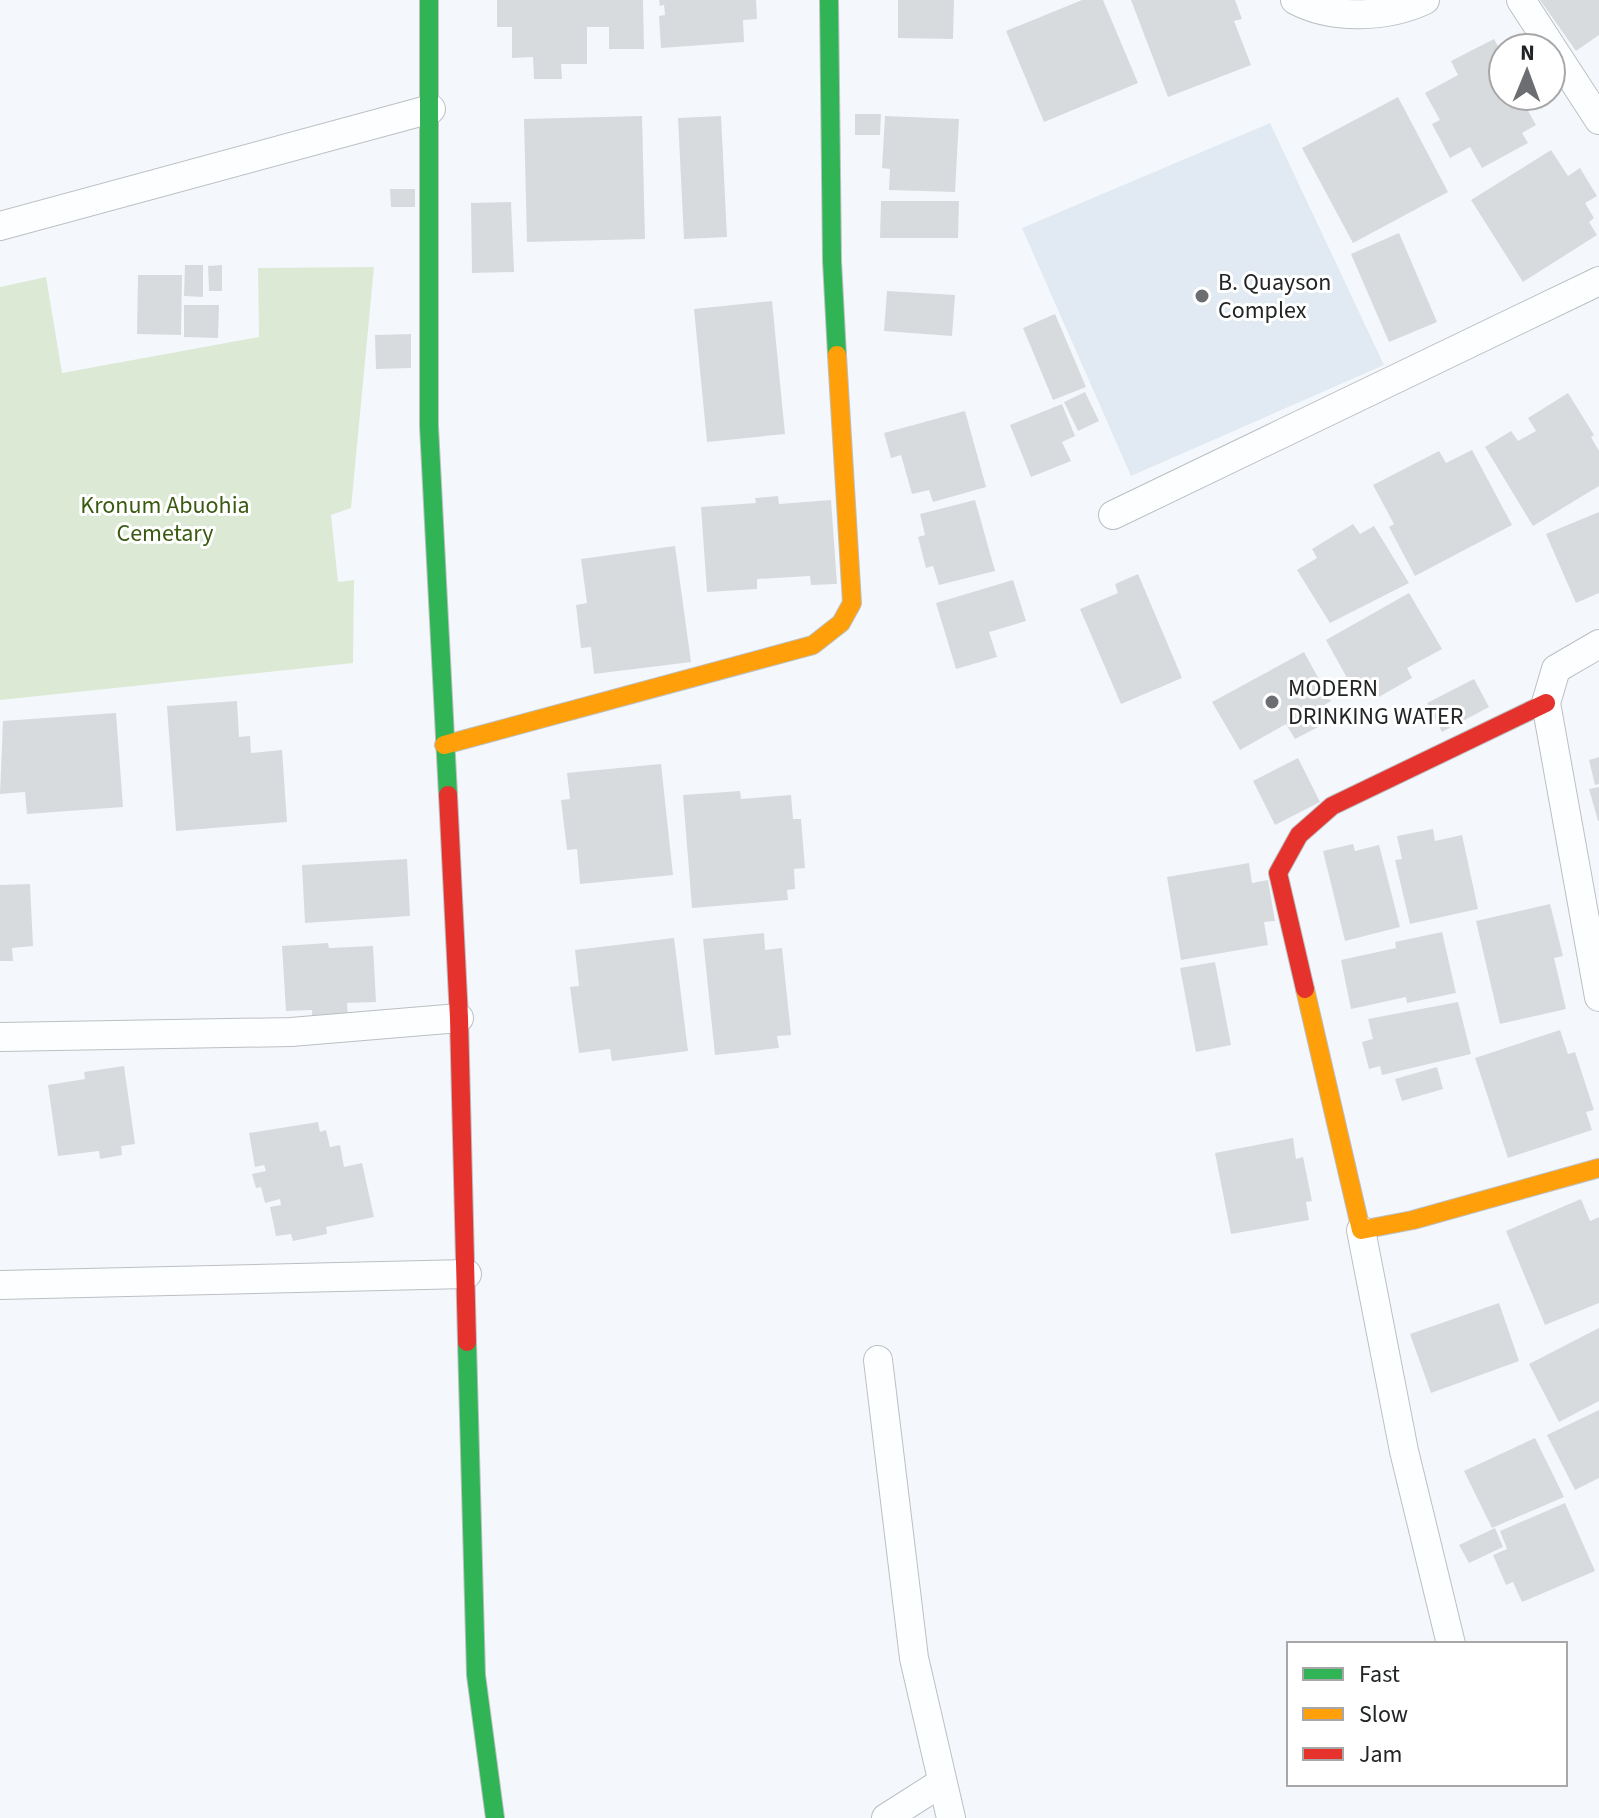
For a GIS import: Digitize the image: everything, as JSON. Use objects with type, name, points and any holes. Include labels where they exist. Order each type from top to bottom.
[{"type":"street","points":[[429,0],[429,426],[459,1018],[476,1675],[495,1818]]},
{"type":"street","points":[[444,745],[813,645],[841,623],[852,603],[832,261],[829,0]]},
{"type":"street","points":[[1295,0],[1343,13],[1375,13],[1405,9],[1425,0]]},
{"type":"street","points":[[1521,0],[1599,120]]},
{"type":"street","points":[[0,226],[431,109]]},
{"type":"street","points":[[1113,515],[1599,281]]},
{"type":"street","points":[[1599,644],[1556,669],[1546,703],[1599,997]]},
{"type":"street","points":[[1451,1642],[1404,1451],[1361,1230],[1278,873],[1282,859],[1308,823],[1332,806],[1546,703]]},
{"type":"street","points":[[0,1037],[291,1032],[459,1018]]},
{"type":"street","points":[[1361,1230],[1413,1220],[1599,1168]]},
{"type":"street","points":[[0,1285],[467,1274]]},
{"type":"street","points":[[878,1360],[914,1658],[951,1818]]},
{"type":"street","points":[[886,1818],[941,1783]]},
{"type":"shaded area","name":"B. Quayson Complex","points":[[1270,123],[1384,365],[1131,476],[1022,228]]},
{"type":"green space","name":"Kronum Abuohia Cemetary","points":[[374,267],[351,508],[331,515],[338,582],[354,580],[353,663],[0,700],[0,287],[46,277],[62,373],[259,337],[258,268]]},
{"type":"building","points":[[497,0],[643,0],[644,49],[609,49],[609,27],[587,27],[587,64],[561,64],[562,79],[534,79],[533,57],[512,58],[512,27],[497,27]]},
{"type":"building","points":[[659,0],[756,0],[757,19],[743,20],[744,42],[661,48],[659,16],[665,15],[664,5],[660,6]]},
{"type":"building","points":[[898,0],[954,0],[953,39],[898,38]]},
{"type":"building","points":[[1082,0],[1103,0],[1138,83],[1044,122],[1006,31]]},
{"type":"building","points":[[1131,0],[1235,0],[1242,19],[1234,21],[1251,65],[1168,97]]},
{"type":"building","points":[[1540,0],[1599,0],[1599,35],[1576,51],[1567,38],[1567,32],[1563,32]]},
{"type":"building","points":[[1487,43],[1487,112],[1529,112],[1536,125],[1522,133],[1528,143],[1482,168],[1470,147],[1450,158],[1432,124],[1440,120],[1425,93],[1458,75],[1451,61]]},
{"type":"building","points":[[1398,97],[1448,192],[1353,243],[1302,148]]},
{"type":"building","points":[[855,114],[881,114],[880,135],[855,135]]},
{"type":"building","points":[[642,116],[645,239],[527,242],[524,119]]},
{"type":"building","points":[[721,116],[727,237],[684,239],[678,118]]},
{"type":"building","points":[[885,116],[959,119],[955,192],[889,190],[890,169],[882,168]]},
{"type":"building","points":[[1551,150],[1568,176],[1580,168],[1597,196],[1585,203],[1594,218],[1589,222],[1597,235],[1523,282],[1471,200]]},
{"type":"building","points":[[390,189],[415,189],[415,207],[391,207]]},
{"type":"building","points":[[881,201],[959,201],[958,238],[880,238]]},
{"type":"building","points":[[511,202],[514,272],[472,273],[471,203]]},
{"type":"building","points":[[1399,233],[1437,322],[1389,342],[1351,254]]},
{"type":"building","points":[[185,265],[203,265],[203,297],[184,296]]},
{"type":"building","points":[[222,265],[222,291],[209,291],[208,266]]},
{"type":"building","points":[[138,275],[182,275],[181,335],[137,334]]},
{"type":"building","points":[[887,291],[955,295],[952,336],[884,331]]},
{"type":"building","points":[[772,301],[785,434],[707,442],[694,309]]},
{"type":"building","points":[[184,305],[219,305],[218,338],[184,337]]},
{"type":"building","points":[[1055,314],[1086,387],[1053,400],[1023,328]]},
{"type":"building","points":[[411,334],[411,368],[376,369],[375,335]]},
{"type":"building","points":[[1085,392],[1099,421],[1078,431],[1064,402]]},
{"type":"building","points":[[1568,393],[1594,435],[1591,437],[1599,451],[1599,486],[1533,526],[1485,447],[1511,431],[1518,441],[1536,431],[1528,418]]},
{"type":"building","points":[[1062,404],[1075,436],[1062,442],[1071,461],[1031,477],[1010,425]]},
{"type":"building","points":[[965,411],[986,487],[933,502],[929,490],[912,494],[901,455],[891,458],[884,433]]},
{"type":"building","points":[[1472,450],[1512,525],[1415,576],[1389,527],[1394,524],[1373,485],[1439,451],[1446,463]]},
{"type":"building","points":[[778,496],[779,504],[831,500],[837,584],[811,585],[810,576],[757,579],[757,589],[707,592],[701,507],[756,503],[755,498]]},
{"type":"building","points":[[975,500],[995,571],[939,585],[933,566],[926,568],[918,537],[925,535],[920,514]]},
{"type":"building","points":[[1599,512],[1599,593],[1576,603],[1546,534]]},
{"type":"building","points":[[1353,524],[1360,534],[1374,526],[1409,583],[1330,623],[1297,570],[1317,558],[1312,549]]},
{"type":"building","points":[[675,546],[691,662],[594,674],[591,647],[581,648],[576,605],[587,603],[581,559]]},
{"type":"building","points":[[1138,574],[1182,678],[1121,704],[1080,609],[1118,593],[1115,584]]},
{"type":"building","points":[[1013,580],[1026,621],[989,632],[997,657],[956,669],[936,603]]},
{"type":"building","points":[[1409,593],[1442,649],[1407,668],[1412,678],[1377,698],[1370,687],[1356,694],[1326,640]]},
{"type":"building","name":"MODERN DRINKING WATER","points":[[1304,652],[1331,701],[1316,710],[1324,724],[1295,739],[1286,724],[1240,750],[1212,702]]},
{"type":"building","points":[[1474,679],[1489,707],[1442,732],[1427,703]]},
{"type":"building","points":[[237,701],[239,737],[250,736],[251,753],[282,750],[287,822],[176,831],[167,706]]},
{"type":"building","points":[[116,713],[123,807],[27,814],[25,792],[0,794],[3,721]]},
{"type":"building","points":[[1599,757],[1599,784],[1595,785],[1589,760]]},
{"type":"building","points":[[1298,758],[1320,802],[1275,825],[1253,781]]},
{"type":"building","points":[[661,764],[673,875],[580,884],[577,849],[567,850],[561,800],[570,799],[567,773]]},
{"type":"building","points":[[1599,787],[1599,821],[1598,821],[1589,789]]},
{"type":"building","points":[[740,791],[741,799],[791,795],[793,819],[801,819],[805,868],[794,869],[795,889],[787,890],[788,900],[692,908],[683,795]]},
{"type":"building","points":[[1433,829],[1435,841],[1462,835],[1478,909],[1410,924],[1395,860],[1402,859],[1397,836]]},
{"type":"building","points":[[1353,844],[1355,851],[1379,845],[1400,927],[1345,941],[1323,851]]},
{"type":"building","points":[[407,859],[410,916],[305,923],[302,865]]},
{"type":"building","points":[[1249,863],[1252,883],[1268,880],[1275,921],[1264,922],[1268,945],[1181,960],[1167,877]]},
{"type":"building","points":[[30,884],[33,946],[12,948],[13,961],[0,961],[0,885]]},
{"type":"building","points":[[1550,904],[1563,956],[1554,958],[1566,1009],[1500,1024],[1476,921]]},
{"type":"building","points":[[1442,932],[1456,993],[1407,1003],[1406,997],[1351,1009],[1341,960],[1396,948],[1395,942]]},
{"type":"building","points":[[764,933],[765,950],[782,948],[791,1035],[777,1036],[779,1048],[715,1055],[703,939]]},
{"type":"building","points":[[674,938],[688,1051],[612,1061],[610,1049],[579,1053],[570,987],[579,986],[575,950]]},
{"type":"building","points":[[328,943],[329,948],[373,946],[376,1002],[347,1003],[348,1017],[312,1019],[312,1010],[286,1011],[282,946]]},
{"type":"building","points":[[1215,962],[1231,1045],[1196,1052],[1180,968]]},
{"type":"building","points":[[1458,1002],[1471,1054],[1382,1075],[1380,1066],[1369,1069],[1362,1042],[1373,1039],[1368,1019]]},
{"type":"building","points":[[1560,1030],[1568,1054],[1575,1052],[1594,1110],[1586,1112],[1592,1130],[1508,1158],[1475,1058]]},
{"type":"building","points":[[124,1066],[135,1144],[121,1146],[122,1155],[100,1159],[99,1151],[58,1156],[48,1085],[85,1079],[84,1072]]},
{"type":"building","points":[[1437,1067],[1443,1089],[1402,1101],[1395,1079]]},
{"type":"building","points":[[318,1122],[320,1132],[326,1130],[330,1147],[340,1145],[344,1167],[362,1163],[374,1217],[326,1227],[327,1234],[293,1241],[291,1234],[276,1236],[270,1207],[281,1205],[280,1199],[265,1203],[261,1187],[256,1188],[252,1174],[266,1171],[264,1165],[255,1167],[249,1133]]},
{"type":"building","points":[[1293,1138],[1296,1159],[1303,1157],[1312,1201],[1306,1202],[1309,1220],[1231,1234],[1215,1153]]},
{"type":"building","points":[[1581,1199],[1590,1221],[1599,1217],[1599,1303],[1545,1325],[1506,1231]]},
{"type":"building","points":[[1499,1303],[1519,1361],[1431,1393],[1410,1334]]},
{"type":"building","points":[[1599,1328],[1599,1401],[1559,1422],[1529,1364]]},
{"type":"building","points":[[1599,1410],[1599,1478],[1575,1490],[1547,1435]]},
{"type":"building","points":[[1535,1438],[1564,1497],[1492,1528],[1464,1471]]},
{"type":"building","points":[[1565,1503],[1595,1571],[1522,1602],[1513,1582],[1506,1585],[1493,1555],[1507,1549],[1500,1531]]},
{"type":"building","points":[[1495,1528],[1503,1547],[1469,1563],[1459,1545]]},
{"type":"traffic: fast","points":[[429,0],[429,426],[448,795]]},
{"type":"traffic: fast","points":[[829,0],[832,261],[837,355]]},
{"type":"traffic: fast","points":[[467,1342],[476,1675],[495,1818]]},
{"type":"traffic: slow","points":[[444,745],[813,645],[841,623],[852,603],[837,355]]},
{"type":"traffic: slow","points":[[1305,989],[1361,1230],[1413,1220],[1599,1168]]},
{"type":"traffic: jam","points":[[1305,989],[1278,873],[1299,835],[1332,806],[1546,703]]},
{"type":"traffic: jam","points":[[448,795],[459,1018],[467,1342]]},
{"type":"place","name":"B. Quayson Complex","points":[[1202,296]]},
{"type":"place","name":"MODERN DRINKING WATER","points":[[1272,702]]}]
